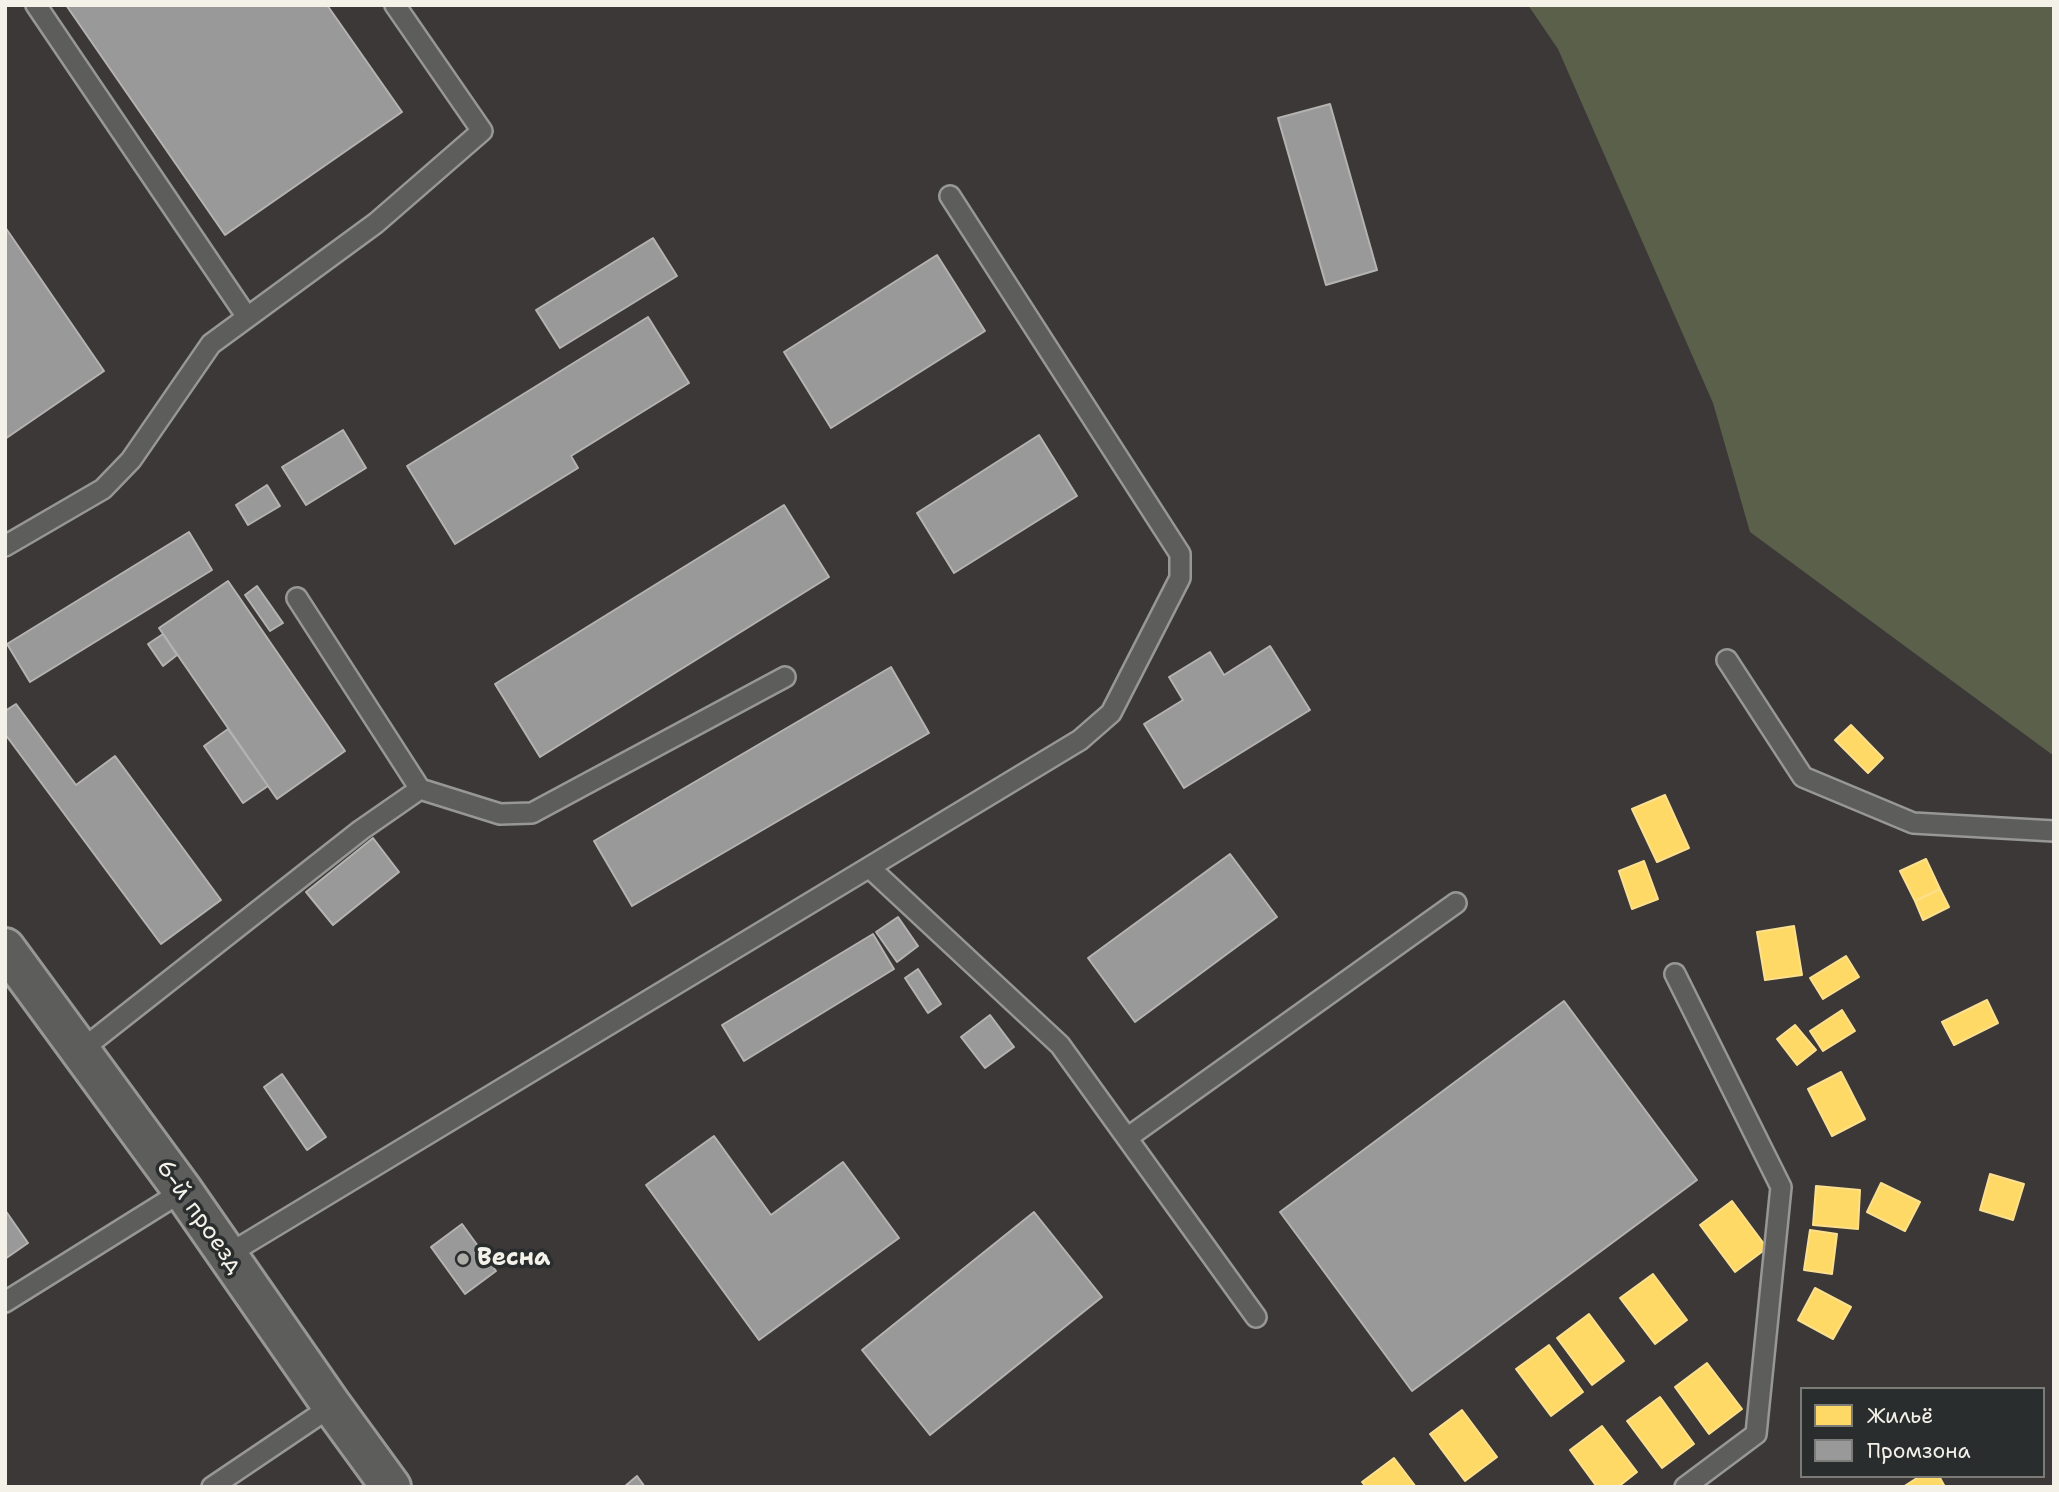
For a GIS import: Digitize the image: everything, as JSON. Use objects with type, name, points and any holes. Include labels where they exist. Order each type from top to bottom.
[{"type":"street","name":"6-й проезд","points":[[5,948],[183,1191],[391,1487]]},
{"type":"lane","points":[[36,5],[247,317]]},
{"type":"lane","points":[[5,546],[103,489],[131,460],[211,344],[376,223],[482,131],[395,5]]},
{"type":"lane","points":[[227,1255],[870,869],[1080,740],[1111,713],[1180,578],[1180,554],[950,196]]},
{"type":"lane","points":[[297,598],[420,789],[500,814],[531,813],[785,677]]},
{"type":"lane","points":[[1727,660],[1803,777],[1913,822],[2054,831]]},
{"type":"lane","points":[[80,1051],[361,830],[420,789]]},
{"type":"lane","points":[[870,869],[1060,1045],[1256,1317]]},
{"type":"lane","points":[[1127,1138],[1455,903]]},
{"type":"lane","points":[[1675,974],[1781,1187],[1756,1434],[1685,1487]]},
{"type":"lane","points":[[5,1302],[183,1191]]},
{"type":"lane","points":[[212,1487],[332,1406]]},
{"type":"shaded area","points":[[5,5],[2054,5],[2054,1487],[5,1487]]},
{"type":"green space","points":[[1528,5],[2054,5],[2054,756],[1750,532],[1713,403],[1558,49]]},
{"type":"building: Жильё","points":[[1851,725],[1883,758],[1868,773],[1835,740]]},
{"type":"building: Жильё","points":[[1665,795],[1689,848],[1657,862],[1632,809]]},
{"type":"building: Жильё","points":[[1926,859],[1940,889],[1915,901],[1900,871]]},
{"type":"building: Жильё","points":[[1644,861],[1658,899],[1632,909],[1619,871]]},
{"type":"building: Жильё","points":[[1940,889],[1949,907],[1923,920],[1915,901]]},
{"type":"building: Жильё","points":[[1794,926],[1802,975],[1765,980],[1757,932]]},
{"type":"building: Жильё","points":[[1846,956],[1859,977],[1823,999],[1810,978]]},
{"type":"building: Жильё","points":[[1987,1000],[1998,1023],[1954,1045],[1942,1022]]},
{"type":"building: Жильё","points":[[1842,1010],[1855,1031],[1823,1051],[1810,1031]]},
{"type":"building: Жильё","points":[[1795,1025],[1816,1050],[1797,1065],[1777,1039]]},
{"type":"building: Жильё","points":[[1841,1072],[1865,1119],[1832,1136],[1808,1089]]},
{"type":"building: Жильё","points":[[1990,1174],[2024,1184],[2013,1220],[1980,1210]]},
{"type":"building: Жильё","points":[[1881,1183],[1920,1202],[1905,1231],[1867,1212]]},
{"type":"building: Жильё","points":[[1816,1186],[1860,1190],[1858,1229],[1813,1225]]},
{"type":"building: Жильё","points":[[1732,1201],[1767,1248],[1735,1272],[1700,1225]]},
{"type":"building: Жильё","points":[[1810,1230],[1837,1234],[1832,1274],[1804,1270]]},
{"type":"building: Жильё","points":[[1653,1274],[1687,1320],[1655,1344],[1620,1298]]},
{"type":"building: Жильё","points":[[1815,1288],[1851,1307],[1833,1339],[1798,1320]]},
{"type":"building: Жильё","points":[[1589,1314],[1624,1361],[1592,1385],[1557,1338]]},
{"type":"building: Жильё","points":[[1549,1345],[1583,1392],[1551,1416],[1516,1369]]},
{"type":"building: Жильё","points":[[1707,1363],[1742,1409],[1709,1434],[1675,1387]]},
{"type":"building: Жильё","points":[[1660,1397],[1694,1444],[1662,1468],[1627,1421]]},
{"type":"building: Жильё","points":[[1462,1410],[1497,1457],[1465,1481],[1430,1434]]},
{"type":"building: Жильё","points":[[1602,1426],[1637,1472],[1618,1487],[1597,1487],[1570,1450]]},
{"type":"building: Жильё","points":[[1394,1458],[1416,1487],[1366,1487],[1362,1482]]},
{"type":"building: Жильё","points":[[1917,1478],[1940,1478],[1945,1487],[1903,1487]]},
{"type":"building: Промзона","points":[[66,5],[327,5],[402,112],[225,235]]},
{"type":"building: Промзона","points":[[1330,104],[1377,270],[1326,285],[1278,118]]},
{"type":"building: Промзона","points":[[5,227],[104,371],[5,439]]},
{"type":"building: Промзона","points":[[653,238],[677,276],[560,348],[536,310]]},
{"type":"building: Промзона","points":[[937,255],[985,331],[831,428],[784,352]]},
{"type":"building: Промзона","points":[[648,317],[689,383],[571,456],[578,468],[455,544],[407,466]]},
{"type":"building: Промзона","points":[[343,430],[366,468],[306,505],[282,467]]},
{"type":"building: Промзона","points":[[1039,435],[1077,496],[954,573],[917,513]]},
{"type":"building: Промзона","points":[[267,485],[280,506],[248,525],[236,505]]},
{"type":"building: Промзона","points":[[784,505],[829,577],[540,757],[495,684]]},
{"type":"building: Промзона","points":[[189,532],[212,570],[30,682],[7,644]]},
{"type":"building: Промзона","points":[[228,581],[345,751],[277,799],[159,628]]},
{"type":"building: Промзона","points":[[257,586],[283,623],[270,631],[245,595]]},
{"type":"building: Промзона","points":[[163,634],[177,655],[163,666],[148,644]]},
{"type":"building: Промзона","points":[[1270,646],[1310,710],[1184,788],[1144,724],[1183,700],[1169,677],[1210,652],[1224,675]]},
{"type":"building: Промзона","points":[[891,667],[929,733],[632,906],[594,841]]},
{"type":"building: Промзона","points":[[16,704],[76,785],[115,756],[221,900],[161,944],[5,734],[5,711]]},
{"type":"building: Промзона","points":[[228,729],[268,786],[243,803],[204,746]]},
{"type":"building: Промзона","points":[[373,838],[399,872],[333,925],[306,892]]},
{"type":"building: Промзона","points":[[1230,854],[1277,917],[1135,1022],[1088,958]]},
{"type":"building: Промзона","points":[[898,917],[918,946],[897,962],[876,932]]},
{"type":"building: Промзона","points":[[873,934],[894,969],[744,1061],[722,1025]]},
{"type":"building: Промзона","points":[[918,969],[941,1004],[928,1013],[905,978]]},
{"type":"building: Промзона","points":[[1564,1001],[1697,1180],[1412,1391],[1280,1212]]},
{"type":"building: Промзона","points":[[990,1015],[1014,1047],[985,1068],[961,1037]]},
{"type":"building: Промзона","points":[[282,1074],[326,1137],[307,1150],[264,1087]]},
{"type":"building: Промзона","points":[[714,1136],[771,1215],[843,1162],[899,1238],[759,1340],[646,1185]]},
{"type":"building: Промзона","points":[[5,1210],[28,1243],[5,1259]]},
{"type":"building: Промзона","points":[[1034,1212],[1102,1297],[930,1435],[862,1350]]},
{"type":"building: Промзона","name":"Весна","points":[[462,1224],[496,1271],[465,1294],[431,1247]]},
{"type":"building: Промзона","points":[[637,1476],[645,1487],[624,1487]]},
{"type":"place","name":"Весна","points":[[463,1259]]}]
